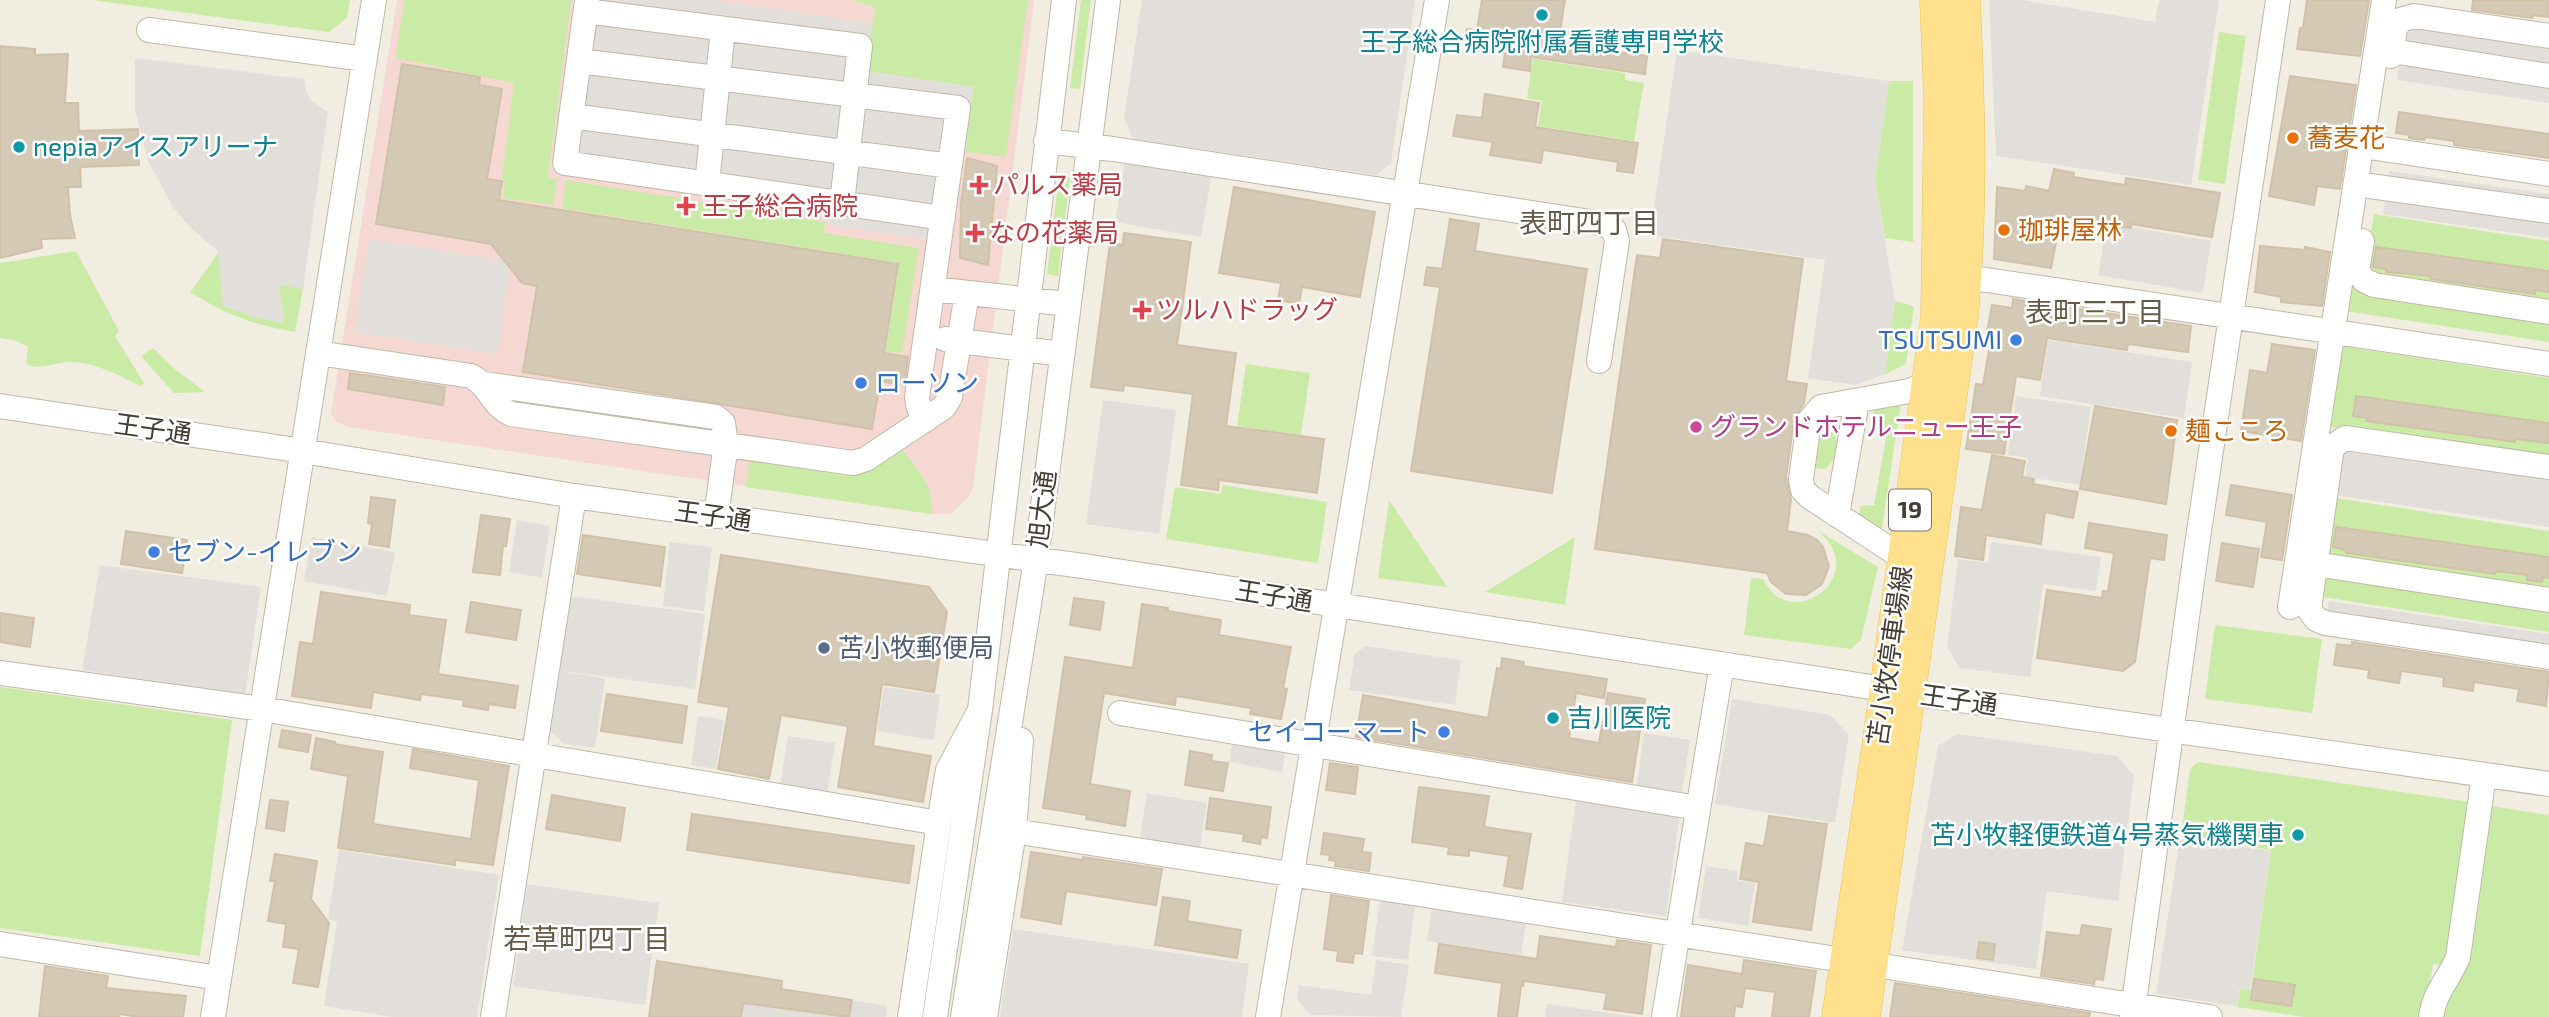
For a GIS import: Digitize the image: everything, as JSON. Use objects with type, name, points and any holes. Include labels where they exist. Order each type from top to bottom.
[{"type":"main road","name":"苫小牧停車場線","points":[[1897,691],[1903,558],[1937,316],[1952,276],[1936,0]]},
{"type":"main road","name":"苫小牧停車場線","points":[[1864,1017],[1859,963],[1878,747],[1897,691],[1952,276],[1969,106],[1964,0]]},
{"type":"main road","name":"苫小牧停車場線","points":[[1838,1017],[1859,963]]},
{"type":"street","points":[[213,1017],[374,0]]},
{"type":"street","name":"旭大通","points":[[934,1017],[980,710],[1064,0]]},
{"type":"street","name":"旭大通","points":[[963,1017],[1036,560],[1108,0]]},
{"type":"street","points":[[1269,1017],[1437,0]]},
{"type":"street","points":[[2133,1011],[2171,730],[2278,0]]},
{"type":"street","points":[[2290,607],[2384,0]]},
{"type":"street","points":[[842,203],[860,46],[723,29],[587,6],[565,163],[943,218]]},
{"type":"street","points":[[2549,36],[2414,16],[2400,20],[2395,29],[2357,271],[2364,280],[2374,285],[2549,312]]},
{"type":"street","points":[[707,184],[723,29]]},
{"type":"street","points":[[149,30],[365,59]]},
{"type":"street","points":[[2392,51],[2549,76]]},
{"type":"street","points":[[579,61],[958,108],[917,398],[919,408],[927,419]]},
{"type":"street","points":[[572,116],[950,166]]},
{"type":"street","points":[[1046,141],[1604,224],[1614,230],[1617,241],[1599,361]]},
{"type":"street","points":[[2376,148],[2549,174]]},
{"type":"street","points":[[2370,186],[2549,211]]},
{"type":"street","points":[[1952,276],[2231,315],[2549,364]]},
{"type":"street","points":[[933,289],[1068,304]]},
{"type":"street","points":[[318,353],[471,376],[484,384],[500,408],[511,414],[853,463],[866,459],[944,407],[950,397],[968,293]]},
{"type":"street","points":[[926,337],[1062,354]]},
{"type":"street","points":[[1903,558],[1803,490],[1801,479],[1810,421],[1821,407],[1909,391],[1928,384]]},
{"type":"street","points":[[1837,515],[1857,401]]},
{"type":"street","name":"王子通","points":[[0,406],[303,451],[574,496],[1036,560],[1897,691],[2549,784]]},
{"type":"street","points":[[2549,467],[2345,438],[2332,447],[2309,608],[2316,619],[2325,623],[2549,657]]},
{"type":"street","points":[[716,516],[726,444]]},
{"type":"street","points":[[494,1017],[574,496]]},
{"type":"street","points":[[2315,564],[2549,600]]},
{"type":"street","points":[[1664,1017],[1722,664]]},
{"type":"street","points":[[0,673],[262,709],[939,823]]},
{"type":"street","points":[[985,1017],[1014,831],[1021,736],[1014,694]]},
{"type":"street","points":[[910,1017],[948,769],[980,710]]},
{"type":"street","points":[[1120,713],[1698,808]]},
{"type":"street","points":[[2431,1017],[2440,987],[2450,976],[2458,957],[2484,775]]},
{"type":"street","points":[[1014,831],[1859,963],[2133,1011],[2210,1017]]},
{"type":"street","points":[[0,944],[219,978]]},
{"type":"shaded area","name":"王子総合病院","points":[[397,0],[1034,0],[973,488],[967,499],[950,514],[931,514],[348,427],[336,422],[331,413]]},
{"type":"shaded area","points":[[595,0],[711,0],[872,23],[866,71],[973,87],[969,122],[948,119],[930,240],[829,225],[831,211],[570,173]]},
{"type":"shaded area","points":[[1142,0],[1415,0],[1391,163],[1377,175],[1133,139],[1124,118]]},
{"type":"shaded area","points":[[1989,0],[2022,0],[2155,22],[2159,0],[2219,0],[2191,185],[1996,156]]},
{"type":"shaded area","points":[[2405,26],[2549,49],[2549,103],[2397,80]]},
{"type":"shaded area","points":[[1677,50],[1889,81],[1875,180],[1895,301],[1885,374],[1856,385],[1808,378],[1825,260],[1650,235]]},
{"type":"shaded area","points":[[135,58],[304,79],[312,102],[328,112],[303,289],[279,284],[284,323],[254,317],[222,306],[219,252],[190,227],[173,207],[148,161],[135,110]]},
{"type":"shaded area","points":[[1125,162],[1211,177],[1201,237],[1115,222]]},
{"type":"shaded area","points":[[2390,171],[2549,194],[2549,238],[2383,214]]},
{"type":"shaded area","points":[[2107,223],[2211,241],[2203,293],[2098,275]]},
{"type":"shaded area","points":[[369,239],[511,262],[497,354],[355,332]]},
{"type":"shaded area","points":[[2048,340],[2192,362],[2184,418],[2040,396]]},
{"type":"shaded area","points":[[2016,396],[2091,407],[2080,485],[2025,477],[2028,458],[2008,455]]},
{"type":"shaded area","points":[[1103,400],[1176,410],[1159,534],[1086,524]]},
{"type":"shaded area","points":[[2341,449],[2549,479],[2549,527],[2335,495]]},
{"type":"shaded area","points":[[517,520],[550,526],[542,578],[509,572]]},
{"type":"shaded area","points":[[312,537],[395,552],[387,596],[304,581]]},
{"type":"shaded area","points":[[670,542],[712,547],[704,611],[663,606]]},
{"type":"shaded area","points":[[1991,542],[2101,557],[2096,591],[2043,584],[2030,677],[1959,668],[1947,646],[1958,559],[1988,563]]},
{"type":"shaded area","points":[[100,565],[261,587],[245,696],[82,670]]},
{"type":"shaded area","points":[[569,596],[705,614],[695,689],[565,671],[605,679],[595,748],[565,744],[550,732]]},
{"type":"shaded area","points":[[2329,601],[2549,634],[2549,664],[2324,631]]},
{"type":"shaded area","points":[[1366,646],[1461,660],[1455,705],[1349,690],[1355,653]]},
{"type":"shaded area","points":[[884,687],[940,695],[934,740],[877,731]]},
{"type":"shaded area","points":[[1732,699],[1830,715],[1849,735],[1835,823],[1715,804]]},
{"type":"shaded area","points":[[698,716],[724,720],[716,769],[691,765]]},
{"type":"shaded area","points":[[1644,733],[1690,740],[1681,799],[1636,792]]},
{"type":"shaded area","points":[[1957,734],[2117,756],[2134,776],[2118,901],[2047,891],[2036,969],[1902,950],[1938,746]]},
{"type":"shaded area","points":[[788,736],[835,743],[827,794],[780,786]]},
{"type":"shaded area","points":[[1233,740],[1286,749],[1282,772],[1229,762]]},
{"type":"shaded area","points":[[1147,793],[1207,803],[1200,848],[1140,838]]},
{"type":"shaded area","points":[[1576,798],[1680,813],[1666,916],[1562,902]]},
{"type":"shaded area","points":[[2180,837],[2271,851],[2250,990],[2239,989],[2237,1006],[2156,994]]},
{"type":"shaded area","points":[[339,850],[499,875],[477,1017],[393,1017],[324,1006],[337,921],[328,919]]},
{"type":"shaded area","points":[[1706,866],[1738,871],[1737,881],[1755,883],[1748,926],[1698,918]]},
{"type":"shaded area","points":[[527,884],[659,903],[645,1005],[513,986]]},
{"type":"shaded area","points":[[1380,900],[1415,905],[1408,960],[1372,956]]},
{"type":"shaded area","points":[[1433,902],[1527,917],[1521,955],[1427,941]]},
{"type":"shaded area","points":[[1013,929],[1249,964],[1242,1017],[1000,1017]]},
{"type":"shaded area","points":[[1376,960],[1409,965],[1401,1017],[1310,1015],[1297,999],[1299,985],[1371,995]]},
{"type":"shaded area","points":[[657,961],[782,981],[781,989],[887,1006],[886,1017],[649,1017]]},
{"type":"shaded area","points":[[1547,1004],[1637,1017],[1545,1017]]},
{"type":"green space","points":[[91,0],[350,0],[347,18],[329,32]]},
{"type":"green space","points":[[404,0],[571,0],[548,177],[557,179],[553,205],[503,198],[505,180],[502,179],[514,83],[396,58]]},
{"type":"green space","points":[[851,0],[1028,0],[1006,157],[966,152],[973,87],[866,71],[875,7]]},
{"type":"green space","points":[[1081,0],[1091,0],[1080,89],[1070,88]]},
{"type":"green space","points":[[2219,32],[2246,36],[2225,184],[2198,180]]},
{"type":"green space","points":[[1533,59],[1625,73],[1625,80],[1644,83],[1634,141],[1538,126],[1542,101],[1527,98]]},
{"type":"green space","points":[[1889,81],[1913,81],[1913,242],[1885,238],[1875,180]]},
{"type":"green space","points":[[1059,176],[1070,177],[1058,276],[1047,274]]},
{"type":"green space","points":[[566,180],[825,222],[824,233],[919,248],[902,353],[886,351],[899,263],[562,208]]},
{"type":"green space","points":[[2374,214],[2549,241],[2549,302],[2365,273]]},
{"type":"green space","points":[[76,251],[119,331],[115,336],[144,383],[140,386],[88,364],[70,362],[31,366],[26,364],[28,347],[14,340],[0,338],[0,263]]},
{"type":"green space","points":[[219,252],[284,323],[279,284],[303,289],[295,332],[241,318],[190,292]]},
{"type":"green space","points":[[2349,286],[2549,317],[2549,342],[2345,311]]},
{"type":"green space","points":[[1895,301],[1914,306],[1906,364],[1885,374]]},
{"type":"green space","points":[[2334,345],[2549,378],[2549,460],[2322,426]]},
{"type":"green space","points":[[153,348],[205,392],[174,393],[141,356]]},
{"type":"green space","points":[[1246,364],[1310,373],[1301,435],[1237,426]]},
{"type":"green space","points":[[1901,402],[1881,534],[1857,521],[1861,506],[1874,505],[1887,432],[1871,430],[1874,409]]},
{"type":"green space","points":[[1823,431],[1832,432],[1838,447],[1833,461],[1825,469],[1816,468],[1810,460],[1816,436]]},
{"type":"green space","points":[[902,449],[928,486],[931,514],[746,487],[750,459]]},
{"type":"green space","points":[[1223,485],[1327,502],[1318,563],[1166,539],[1175,487],[1221,494]]},
{"type":"green space","points":[[2329,497],[2549,531],[2549,591],[2320,556]]},
{"type":"green space","points":[[1389,500],[1447,587],[1378,578]]},
{"type":"green space","points":[[1820,532],[1878,567],[1861,640],[1851,649],[1744,635],[1751,578],[1763,579],[1776,596],[1792,602],[1813,598],[1829,585],[1836,566],[1835,555]]},
{"type":"green space","points":[[1575,537],[1565,605],[1485,592]]},
{"type":"green space","points":[[2320,570],[2549,605],[2549,632],[2316,596]]},
{"type":"green space","points":[[2215,625],[2322,639],[2312,713],[2205,699]]},
{"type":"green space","points":[[0,687],[232,720],[200,956],[0,928]]},
{"type":"green space","points":[[2198,762],[2476,803],[2452,966],[2433,964],[2425,1017],[2304,1017],[2237,1007],[2240,989],[2251,990],[2271,850],[2181,836],[2190,769]]},
{"type":"green space","points":[[2485,805],[2549,815],[2549,1017],[2438,1017]]},
{"type":"building","points":[[1482,0],[1565,0],[1558,43],[1647,56],[1645,74],[1531,57],[1530,71],[1503,67],[1505,53],[1464,47],[1467,29],[1477,30]]},
{"type":"building","points":[[2307,0],[2369,0],[2360,56],[2297,49]]},
{"type":"building","points":[[2473,0],[2549,0],[2549,17],[2533,15],[2532,18],[2472,10]]},
{"type":"building","points":[[0,46],[35,49],[35,55],[68,54],[65,103],[78,103],[79,131],[138,129],[139,165],[80,167],[81,187],[68,187],[75,238],[41,239],[42,248],[0,258]]},
{"type":"building","points":[[402,64],[480,77],[479,85],[502,89],[487,179],[502,181],[499,200],[898,264],[884,353],[908,357],[904,385],[880,381],[872,429],[523,372],[537,286],[522,283],[491,244],[376,224]]},
{"type":"building","points":[[2290,76],[2356,85],[2340,189],[2317,186],[2314,205],[2269,196]]},
{"type":"building","points":[[1485,94],[1539,103],[1535,127],[1638,143],[1633,173],[1617,171],[1618,162],[1543,150],[1541,163],[1490,155],[1493,142],[1453,136],[1457,115],[1482,118]]},
{"type":"building","points":[[2399,112],[2549,134],[2549,158],[2454,145],[2454,141],[2409,138],[2409,135],[2396,133]]},
{"type":"building","points":[[967,158],[997,166],[988,265],[960,258],[961,204]]},
{"type":"building","points":[[2054,169],[2074,173],[2073,177],[2125,185],[2126,178],[2220,193],[2212,237],[2131,224],[2131,228],[2061,216],[2051,268],[1994,259],[1997,187],[2025,191],[2026,186],[2049,191]]},
{"type":"building","points":[[1234,187],[1375,212],[1360,297],[1302,287],[1299,304],[1278,300],[1281,283],[1219,273]]},
{"type":"building","points":[[1450,219],[1479,224],[1475,251],[1587,269],[1552,493],[1411,471],[1440,287],[1424,285],[1427,267],[1442,269]]},
{"type":"building","points":[[1124,233],[1191,242],[1177,345],[1236,353],[1226,426],[1324,439],[1317,493],[1219,480],[1218,490],[1181,485],[1193,394],[1124,385],[1123,391],[1091,387],[1110,243],[1123,245]]},
{"type":"building","name":"グランドホテルニュー王子","points":[[1663,239],[1803,259],[1786,381],[1807,384],[1804,403],[1794,419],[1786,477],[1791,499],[1787,531],[1808,535],[1817,540],[1823,547],[1829,566],[1822,584],[1806,595],[1786,594],[1771,582],[1767,573],[1595,549],[1637,255],[1660,258]]},
{"type":"building","points":[[2260,246],[2305,250],[2305,247],[2330,252],[2322,306],[2281,302],[2281,297],[2255,292]]},
{"type":"building","points":[[2376,247],[2549,271],[2549,292],[2535,290],[2535,294],[2431,279],[2432,276],[2386,272],[2386,269],[2373,267]]},
{"type":"building","points":[[2013,299],[2191,326],[2188,352],[2128,344],[2127,350],[2047,338],[2040,380],[2016,376],[2004,454],[1966,449],[1976,384],[1983,385],[1990,344],[1985,343],[1992,305],[2012,308]]},
{"type":"building","points":[[2272,344],[2315,350],[2301,441],[2241,431],[2250,370],[2267,373]]},
{"type":"building","points":[[350,373],[445,387],[443,405],[348,389]]},
{"type":"building","points":[[2356,396],[2549,423],[2549,443],[2516,439],[2515,442],[2366,421],[2367,418],[2353,416]]},
{"type":"building","points":[[2095,406],[2177,420],[2166,504],[2080,489]]},
{"type":"building","points":[[1992,455],[2025,461],[2022,477],[2034,479],[2033,484],[2078,492],[2073,518],[2045,512],[2041,544],[1986,535],[1983,560],[1955,556],[1961,507],[1982,510]]},
{"type":"building","points":[[2231,485],[2292,495],[2282,560],[2261,557],[2267,522],[2226,515]]},
{"type":"building","points":[[371,497],[395,500],[389,547],[369,544],[372,524],[368,523]]},
{"type":"building","points":[[481,515],[510,519],[506,546],[503,546],[500,575],[473,572]]},
{"type":"building","points":[[2089,523],[2167,535],[2164,560],[2150,558],[2135,662],[2123,671],[2037,658],[2047,590],[2102,598],[2103,591],[2108,592],[2114,553],[2085,548]]},
{"type":"building","points":[[2336,527],[2549,557],[2549,578],[2543,577],[2542,582],[2527,580],[2527,575],[2496,571],[2495,574],[2346,553],[2346,550],[2333,547]]},
{"type":"building","name":"セブン-イレブン","points":[[126,531],[187,540],[182,573],[121,564]]},
{"type":"building","points":[[583,535],[665,547],[660,586],[577,574]]},
{"type":"building","points":[[2222,543],[2259,549],[2253,587],[2216,581]]},
{"type":"building","name":"苫小牧郵便局","points":[[721,555],[929,587],[947,612],[934,692],[882,684],[873,746],[931,756],[923,802],[838,787],[848,726],[781,715],[769,779],[718,769],[729,707],[698,702]]},
{"type":"building","points":[[321,592],[410,605],[409,615],[446,620],[438,674],[518,686],[515,708],[489,704],[488,710],[463,706],[464,700],[421,694],[420,700],[373,692],[371,708],[292,696],[300,642],[313,644]]},
{"type":"building","points":[[1074,598],[1104,602],[1100,630],[1070,625]]},
{"type":"building","points":[[471,602],[521,610],[516,640],[466,632]]},
{"type":"building","points":[[1142,604],[1221,620],[1219,635],[1291,647],[1283,688],[1287,689],[1281,719],[1250,714],[1251,708],[1176,696],[1175,705],[1104,693],[1090,784],[1130,791],[1125,826],[1086,819],[1087,815],[1043,808],[1065,657],[1133,668]]},
{"type":"building","points":[[0,613],[34,618],[30,647],[0,642]]},
{"type":"building","points":[[2352,642],[2549,672],[2546,706],[2517,701],[2519,689],[2474,682],[2473,691],[2443,686],[2444,677],[2401,671],[2399,683],[2368,678],[2369,670],[2334,665],[2337,644],[2352,646]]},
{"type":"building","points":[[1502,658],[1524,662],[1523,666],[1607,679],[1604,698],[1576,693],[1569,738],[1599,743],[1608,693],[1645,699],[1632,782],[1356,737],[1363,695],[1488,718],[1497,668],[1501,669]]},
{"type":"building","points":[[607,694],[687,706],[682,743],[601,731]]},
{"type":"building","points":[[282,730],[311,735],[308,752],[279,747]]},
{"type":"building","points":[[316,738],[335,742],[334,744],[383,752],[373,824],[471,839],[479,780],[410,768],[413,749],[509,766],[493,865],[455,860],[455,865],[338,848],[348,776],[311,769]]},
{"type":"building","points":[[1190,751],[1212,755],[1211,761],[1228,763],[1223,791],[1185,785]]},
{"type":"building","points":[[1330,763],[1358,767],[1355,794],[1326,790]]},
{"type":"building","points":[[1419,787],[1489,796],[1484,827],[1531,834],[1522,889],[1504,886],[1509,856],[1469,850],[1469,856],[1448,854],[1449,847],[1412,842]]},
{"type":"building","points":[[552,795],[625,808],[620,841],[546,829]]},
{"type":"building","points":[[1210,798],[1271,807],[1267,838],[1261,837],[1260,844],[1243,841],[1244,834],[1206,829]]},
{"type":"building","points":[[270,800],[288,802],[284,831],[266,828]]},
{"type":"building","points":[[692,814],[914,846],[909,883],[687,850]]},
{"type":"building","points":[[1769,816],[1827,824],[1811,930],[1753,922],[1759,882],[1740,879],[1746,843],[1764,846]]},
{"type":"building","points":[[1324,833],[1364,839],[1362,852],[1371,853],[1369,871],[1335,866],[1336,861],[1329,860],[1330,855],[1321,854]]},
{"type":"building","points":[[1031,852],[1162,869],[1156,905],[1066,891],[1061,924],[1021,917]]},
{"type":"building","points":[[275,854],[317,861],[311,899],[329,923],[318,987],[293,983],[299,949],[283,947],[286,924],[268,921],[275,881],[270,881]]},
{"type":"building","points":[[1331,895],[1369,901],[1362,954],[1354,953],[1353,963],[1337,961],[1338,951],[1324,949]]},
{"type":"building","points":[[1163,897],[1190,901],[1187,921],[1241,930],[1237,958],[1155,945]]},
{"type":"building","points":[[2082,925],[2111,929],[2103,980],[2095,979],[2094,984],[2041,976],[2047,932],[2080,936]]},
{"type":"building","points":[[1540,936],[1616,947],[1617,940],[1651,945],[1642,1014],[1604,1009],[1607,993],[1524,981],[1517,1017],[1498,1017],[1502,983],[1435,973],[1439,944],[1537,959]]},
{"type":"building","points":[[1979,942],[1995,944],[1993,960],[1977,958]]},
{"type":"building","points":[[1744,960],[1816,971],[1809,1017],[1772,1017],[1775,992],[1745,988],[1742,1007],[1735,1006],[1734,1017],[1681,1017],[1688,965],[1742,974]]},
{"type":"building","points":[[657,961],[782,981],[781,989],[852,1000],[849,1017],[743,1003],[741,1017],[649,1017]]},
{"type":"building","points":[[45,966],[108,976],[106,988],[186,996],[183,1017],[138,1017],[120,1014],[119,1017],[39,1017]]},
{"type":"building","points":[[2254,979],[2295,985],[2291,1006],[2251,1000]]},
{"type":"building","points":[[1895,983],[2090,1013],[2089,1017],[1890,1017]]},
{"type":"place","name":"王子総合病院附属看護専門学校","points":[[1542,15]]},
{"type":"place","name":"蕎麦花","points":[[2293,138]]},
{"type":"place","name":"nepiaアイスアリーナ","points":[[19,147]]},
{"type":"place","name":"パルス薬局","points":[[979,185]]},
{"type":"place","name":"王子総合病院","points":[[686,206]]},
{"type":"place","name":"珈琲屋林","points":[[2004,230]]},
{"type":"place","name":"なの花薬局","points":[[975,233]]},
{"type":"place","name":"ツルハドラッグ","points":[[1142,310]]},
{"type":"place","name":"TSUTSUMI","points":[[2016,340]]},
{"type":"place","name":"ローソン","points":[[861,383]]},
{"type":"place","name":"グランドホテルニュー王子","points":[[1696,427]]},
{"type":"place","name":"麺こころ","points":[[2171,431]]},
{"type":"place","name":"セブン-イレブン","points":[[154,552]]},
{"type":"place","name":"苫小牧郵便局","points":[[824,648]]},
{"type":"place","name":"吉川医院","points":[[1553,718]]},
{"type":"place","name":"セイコーマート","points":[[1444,732]]},
{"type":"place","name":"苫小牧軽便鉄道4号蒸気機関車","points":[[2298,835]]},
{"type":"district","name":"表町四丁目","points":[[1589,223]]},
{"type":"district","name":"表町三丁目","points":[[2095,312]]},
{"type":"district","name":"若草町四丁目","points":[[587,939]]}]
